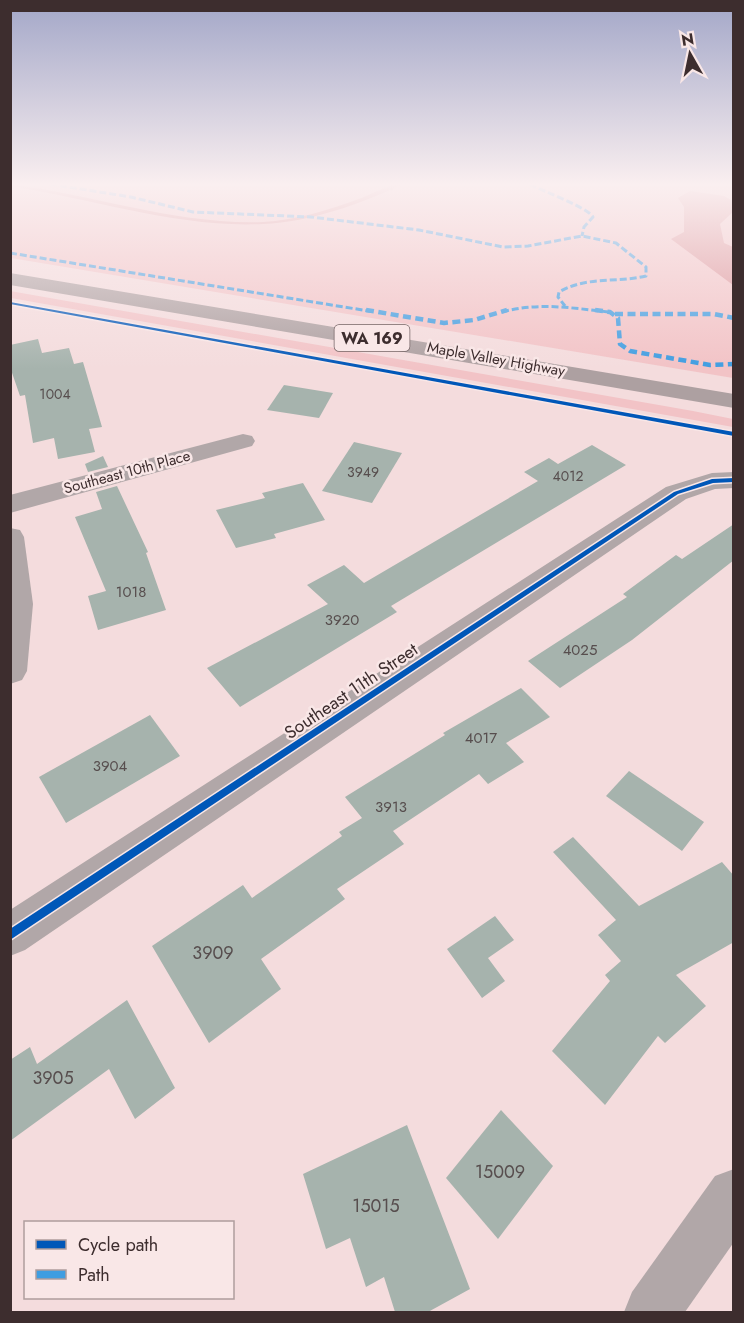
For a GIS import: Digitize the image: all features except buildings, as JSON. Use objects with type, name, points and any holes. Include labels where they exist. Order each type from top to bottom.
[{"type":"main road","name":"Maple Valley Highway","points":[[10,279],[734,400]]},
{"type":"street","name":"Southeast 10th Place","points":[[10,504],[243,441]]},
{"type":"street","name":"Southeast 11th Street","points":[[10,935],[676,493],[722,480]]},
{"type":"street","points":[[10,537],[19,585],[20,618],[10,671]]},
{"type":"street","points":[[652,1312],[734,1195]]},
{"type":"shaded area","points":[[11,246],[733,246],[733,378],[11,258]]},
{"type":"shaded area","points":[[680,246],[733,247],[733,285]]},
{"type":"shaded area","points":[[10,291],[693,411],[733,419],[733,427],[11,298]]},
{"type":"marked path","points":[[497,246],[529,246]]},
{"type":"marked path","points":[[565,306],[558,297],[559,292],[568,287],[590,281],[624,280],[646,276],[646,267],[619,246]]},
{"type":"marked path","points":[[10,253],[444,323],[474,320],[519,307],[547,305],[610,312],[618,318],[620,344],[630,351],[710,365],[734,364]]},
{"type":"marked path","points":[[615,314],[714,314],[734,318]]},
{"type":"cycle path","points":[[10,303],[734,434]]},
{"type":"cycle path","points":[[10,935],[676,493],[712,481],[734,480]]}]
